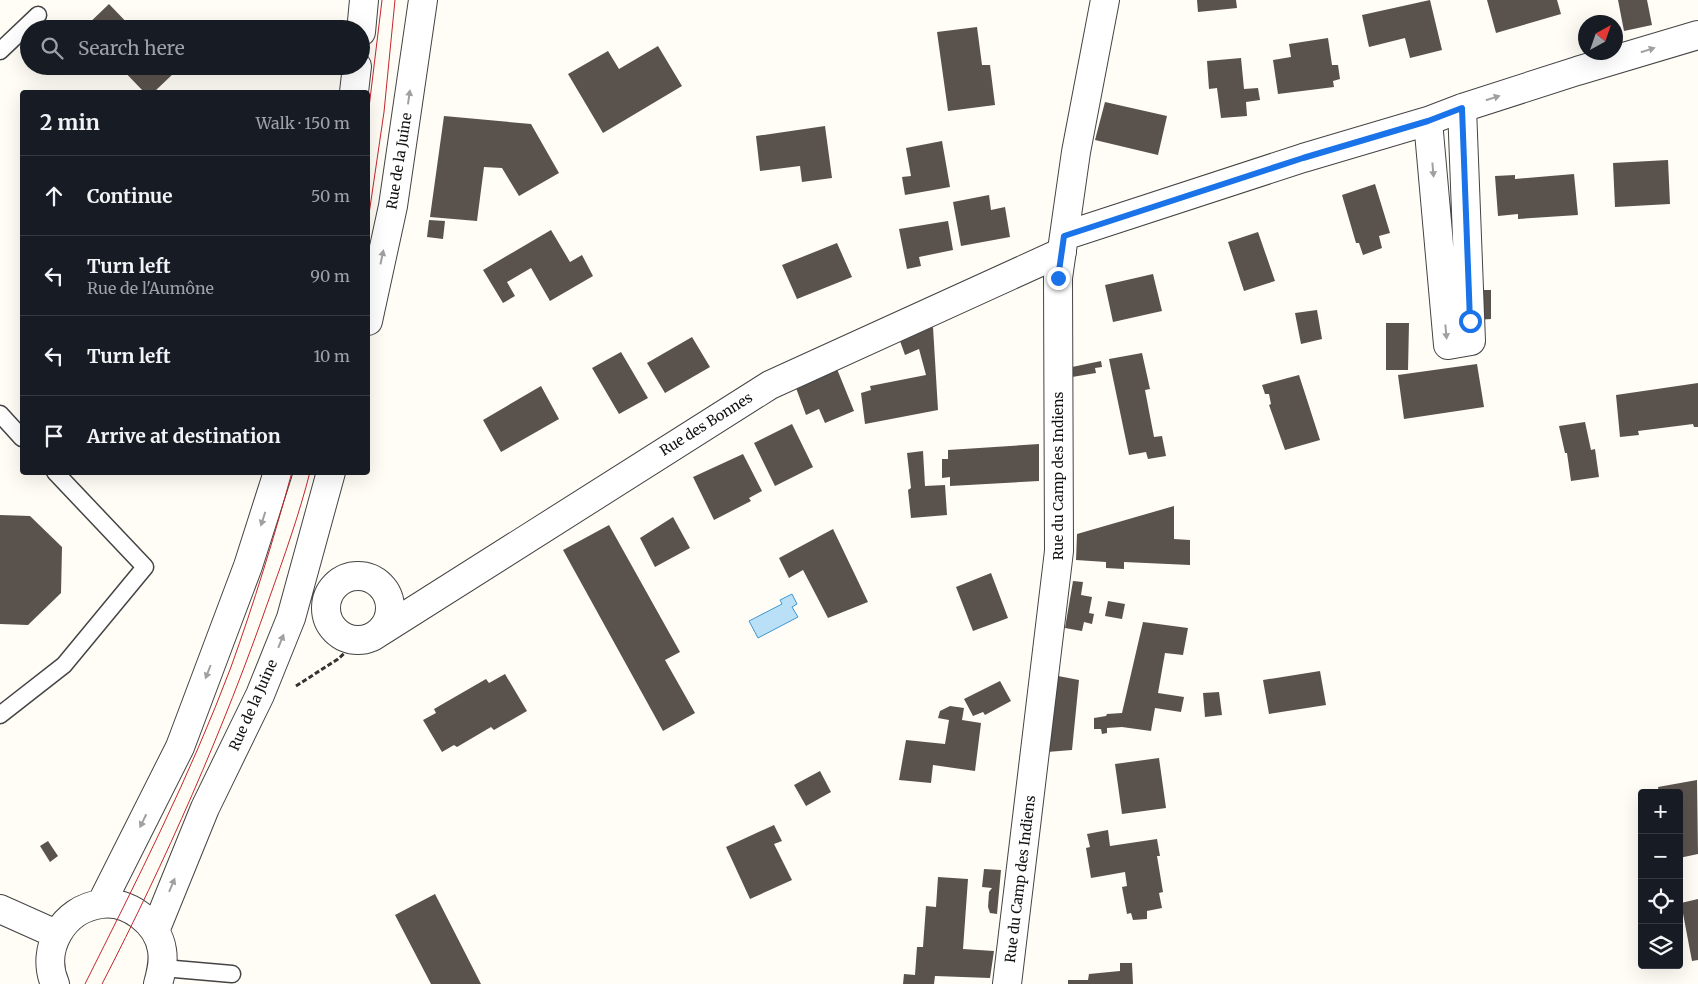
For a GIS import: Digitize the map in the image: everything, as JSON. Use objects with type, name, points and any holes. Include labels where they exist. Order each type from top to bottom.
[{"type":"street","points":[[362,20],[364,0]]},
{"type":"street","name":"Rue de la Juine","points":[[370,313],[393,206],[423,0]]},
{"type":"street","name":"Rue du Camp des Indiens","points":[[1007,984],[1059,551],[1058,278],[1076,152],[1105,0]]},
{"type":"street","name":"Rue des Bonnes","points":[[366,638],[770,385],[1063,244],[1303,158],[1428,121],[1462,108],[1698,35]]},
{"type":"street","points":[[354,90],[356,75]]},
{"type":"street","points":[[1428,121],[1448,345],[1471,341],[1462,108]]},
{"type":"street","points":[[101,904],[180,747],[248,566],[277,475]]},
{"type":"street","name":"Rue de la Juine","points":[[155,931],[206,808],[260,695],[290,618],[330,475]]},
{"type":"street","points":[[54,983],[50,958],[56,934],[67,920],[75,914],[83,909],[101,904],[124,906],[138,914],[155,931],[162,949],[160,976]]},
{"type":"street","points":[[0,909],[56,934]]},
{"type":"lane","points":[[33,20],[38,15]]},
{"type":"lane","points":[[0,51],[20,32]]},
{"type":"lane","points":[[0,414],[20,436]]},
{"type":"lane","points":[[0,715],[64,665],[145,567],[59,475]]},
{"type":"lane","points":[[160,976],[232,974]]},
{"type":"path","points":[[260,695],[274,700],[338,659],[366,638]]},
{"type":"water","points":[[792,594],[797,604],[792,607],[798,617],[758,638],[749,621],[782,604],[780,600]]},
{"type":"building","points":[[1197,0],[1236,0],[1237,8],[1198,12]]},
{"type":"building","points":[[1430,0],[1442,50],[1410,58],[1405,38],[1369,47],[1362,15]]},
{"type":"building","points":[[1487,0],[1557,0],[1561,14],[1496,33]]},
{"type":"building","points":[[1618,0],[1647,0],[1652,25],[1624,31],[1623,15],[1621,15]]},
{"type":"building","points":[[109,4],[124,20],[92,20]]},
{"type":"building","points":[[977,27],[982,65],[990,65],[995,105],[948,111],[937,32]]},
{"type":"building","points":[[1328,38],[1332,65],[1338,65],[1340,79],[1333,81],[1334,87],[1278,94],[1273,60],[1291,57],[1289,44]]},
{"type":"building","points":[[658,46],[682,86],[603,133],[568,74],[608,51],[619,69]]},
{"type":"building","points":[[1241,58],[1244,89],[1258,88],[1260,100],[1246,102],[1247,116],[1221,118],[1217,88],[1209,89],[1207,61]]},
{"type":"building","points":[[128,75],[172,75],[156,90],[142,90]]},
{"type":"building","points":[[1105,102],[1167,116],[1158,155],[1095,140]]},
{"type":"building","points":[[444,116],[531,124],[559,173],[519,196],[502,168],[484,167],[477,221],[430,217]]},
{"type":"building","points":[[825,126],[832,178],[802,182],[800,166],[760,171],[756,136]]},
{"type":"building","points":[[942,141],[950,187],[905,195],[902,177],[911,176],[906,148]]},
{"type":"building","points":[[1668,160],[1670,204],[1615,207],[1613,163]]},
{"type":"building","points":[[1574,174],[1578,215],[1518,219],[1518,214],[1498,216],[1495,176],[1515,175],[1515,179]]},
{"type":"building","points":[[1375,184],[1390,233],[1379,236],[1382,248],[1363,255],[1359,243],[1356,243],[1342,195]]},
{"type":"building","points":[[989,195],[991,210],[1005,207],[1010,237],[961,246],[953,202]]},
{"type":"building","points":[[429,220],[445,221],[443,239],[427,237]]},
{"type":"building","points":[[948,221],[953,250],[919,257],[921,266],[907,269],[899,229]]},
{"type":"building","points":[[551,230],[570,262],[582,255],[593,276],[550,301],[531,268],[507,282],[515,296],[503,303],[483,270]]},
{"type":"building","points":[[1258,232],[1275,281],[1244,291],[1228,242]]},
{"type":"building","points":[[837,243],[852,277],[797,299],[782,265]]},
{"type":"building","points":[[1153,274],[1162,311],[1113,322],[1105,285]]},
{"type":"building","points":[[1475,290],[1491,290],[1491,319],[1476,320]]},
{"type":"building","points":[[1317,310],[1322,339],[1301,344],[1295,313]]},
{"type":"building","points":[[1386,323],[1409,323],[1408,370],[1386,370]]},
{"type":"building","points":[[933,327],[938,410],[865,424],[861,393],[871,390],[870,386],[926,375],[919,349],[905,355],[900,341]]},
{"type":"building","points":[[692,337],[710,367],[665,393],[647,363]]},
{"type":"building","points":[[621,352],[648,398],[619,414],[592,368]]},
{"type":"building","points":[[1142,353],[1150,389],[1145,390],[1154,437],[1162,436],[1166,456],[1148,459],[1146,452],[1129,455],[1109,359]]},
{"type":"building","points":[[1101,361],[1102,367],[1095,368],[1096,373],[1072,377],[1072,367]]},
{"type":"building","points":[[1477,364],[1484,407],[1404,419],[1398,375]]},
{"type":"building","points":[[837,369],[854,411],[825,423],[819,409],[806,415],[796,388]]},
{"type":"building","points":[[1299,375],[1320,440],[1285,450],[1269,405],[1271,404],[1269,394],[1265,394],[1262,385]]},
{"type":"building","points":[[1698,383],[1698,427],[1694,427],[1693,424],[1638,431],[1639,435],[1620,437],[1616,395]]},
{"type":"building","points":[[541,386],[559,419],[501,452],[483,420]]},
{"type":"building","points":[[1585,422],[1591,450],[1595,449],[1599,477],[1571,481],[1567,453],[1565,453],[1559,426]]},
{"type":"building","points":[[792,424],[813,467],[775,486],[754,443]]},
{"type":"building","points":[[1039,444],[1039,481],[950,486],[950,477],[942,478],[942,459],[948,459],[948,450]]},
{"type":"building","points":[[923,451],[925,486],[945,485],[947,515],[911,518],[908,490],[911,488],[907,453]]},
{"type":"building","points":[[743,454],[762,491],[749,498],[751,501],[714,520],[693,477]]},
{"type":"building","points":[[1174,506],[1174,539],[1190,540],[1190,565],[1124,562],[1124,569],[1106,568],[1106,562],[1076,560],[1077,534]]},
{"type":"building","points":[[0,515],[30,516],[62,547],[61,593],[28,625],[0,624]]},
{"type":"building","points":[[673,517],[690,548],[655,567],[640,538]]},
{"type":"building","points":[[609,525],[680,652],[665,660],[695,713],[663,731],[563,550]]},
{"type":"building","points":[[833,529],[868,602],[828,618],[803,570],[789,578],[779,558]]},
{"type":"building","points":[[991,573],[1008,618],[973,631],[956,587]]},
{"type":"building","points":[[1073,581],[1083,582],[1081,595],[1092,597],[1089,613],[1094,614],[1092,624],[1084,622],[1082,631],[1065,628]]},
{"type":"building","points":[[1108,601],[1125,604],[1122,619],[1105,616]]},
{"type":"building","points":[[1143,622],[1188,628],[1183,655],[1165,653],[1158,693],[1184,697],[1181,712],[1155,708],[1151,731],[1122,727],[1107,728],[1107,733],[1102,734],[1101,729],[1094,729],[1094,718],[1106,716],[1107,714],[1122,713]]},
{"type":"building","points":[[1320,671],[1326,705],[1269,714],[1263,680]]},
{"type":"building","points":[[505,674],[527,711],[494,730],[491,727],[457,747],[454,745],[442,752],[423,720],[436,713],[434,709],[486,679],[489,683]]},
{"type":"building","points":[[1058,676],[1079,680],[1072,750],[1047,752]]},
{"type":"building","points":[[1000,681],[1011,701],[985,715],[983,712],[973,716],[964,699]]},
{"type":"building","points":[[1219,692],[1222,715],[1205,717],[1203,693]]},
{"type":"building","points":[[950,706],[964,708],[962,720],[981,723],[975,771],[933,765],[931,783],[899,780],[906,740],[945,744],[949,720],[938,718],[940,711]]},
{"type":"building","points":[[1159,758],[1166,808],[1122,814],[1115,764]]},
{"type":"building","points":[[820,771],[831,792],[806,806],[794,785]]},
{"type":"building","points":[[1697,780],[1698,854],[1683,857],[1683,789],[1658,789],[1658,787]]},
{"type":"building","points":[[774,825],[782,841],[774,844],[792,880],[750,899],[726,847]]},
{"type":"building","points":[[1108,830],[1110,846],[1157,839],[1160,856],[1157,856],[1163,892],[1159,893],[1162,908],[1147,911],[1147,919],[1133,920],[1131,913],[1127,914],[1122,887],[1127,886],[1125,872],[1091,878],[1086,848],[1090,847],[1087,834]]},
{"type":"building","points":[[48,841],[58,856],[50,862],[40,846]]},
{"type":"building","points":[[984,869],[1001,870],[997,914],[990,913],[988,907],[989,892],[992,888],[982,887]]},
{"type":"building","points":[[938,877],[968,879],[963,949],[994,951],[990,978],[935,976],[934,984],[903,984],[904,974],[915,975],[917,947],[923,947],[926,906],[936,907]]},
{"type":"building","points":[[435,894],[481,984],[431,984],[395,915]]},
{"type":"building","points":[[1698,899],[1698,960],[1692,961],[1683,914],[1683,903]]},
{"type":"building","points":[[1120,963],[1132,963],[1133,984],[1068,984],[1068,980],[1088,980],[1089,974],[1120,971]]},
{"type":"tram line","points":[[370,99],[382,0]]},
{"type":"tram line","points":[[370,207],[384,112],[395,0]]},
{"type":"tram line","points":[[85,984],[162,827],[215,708],[256,595],[291,475]]},
{"type":"tram line","points":[[102,984],[149,890],[213,746],[275,583],[309,475]]},
{"type":"route","points":[[1058,278],[1064,236],[1303,158],[1428,121],[1462,108],[1470,321]]}]
